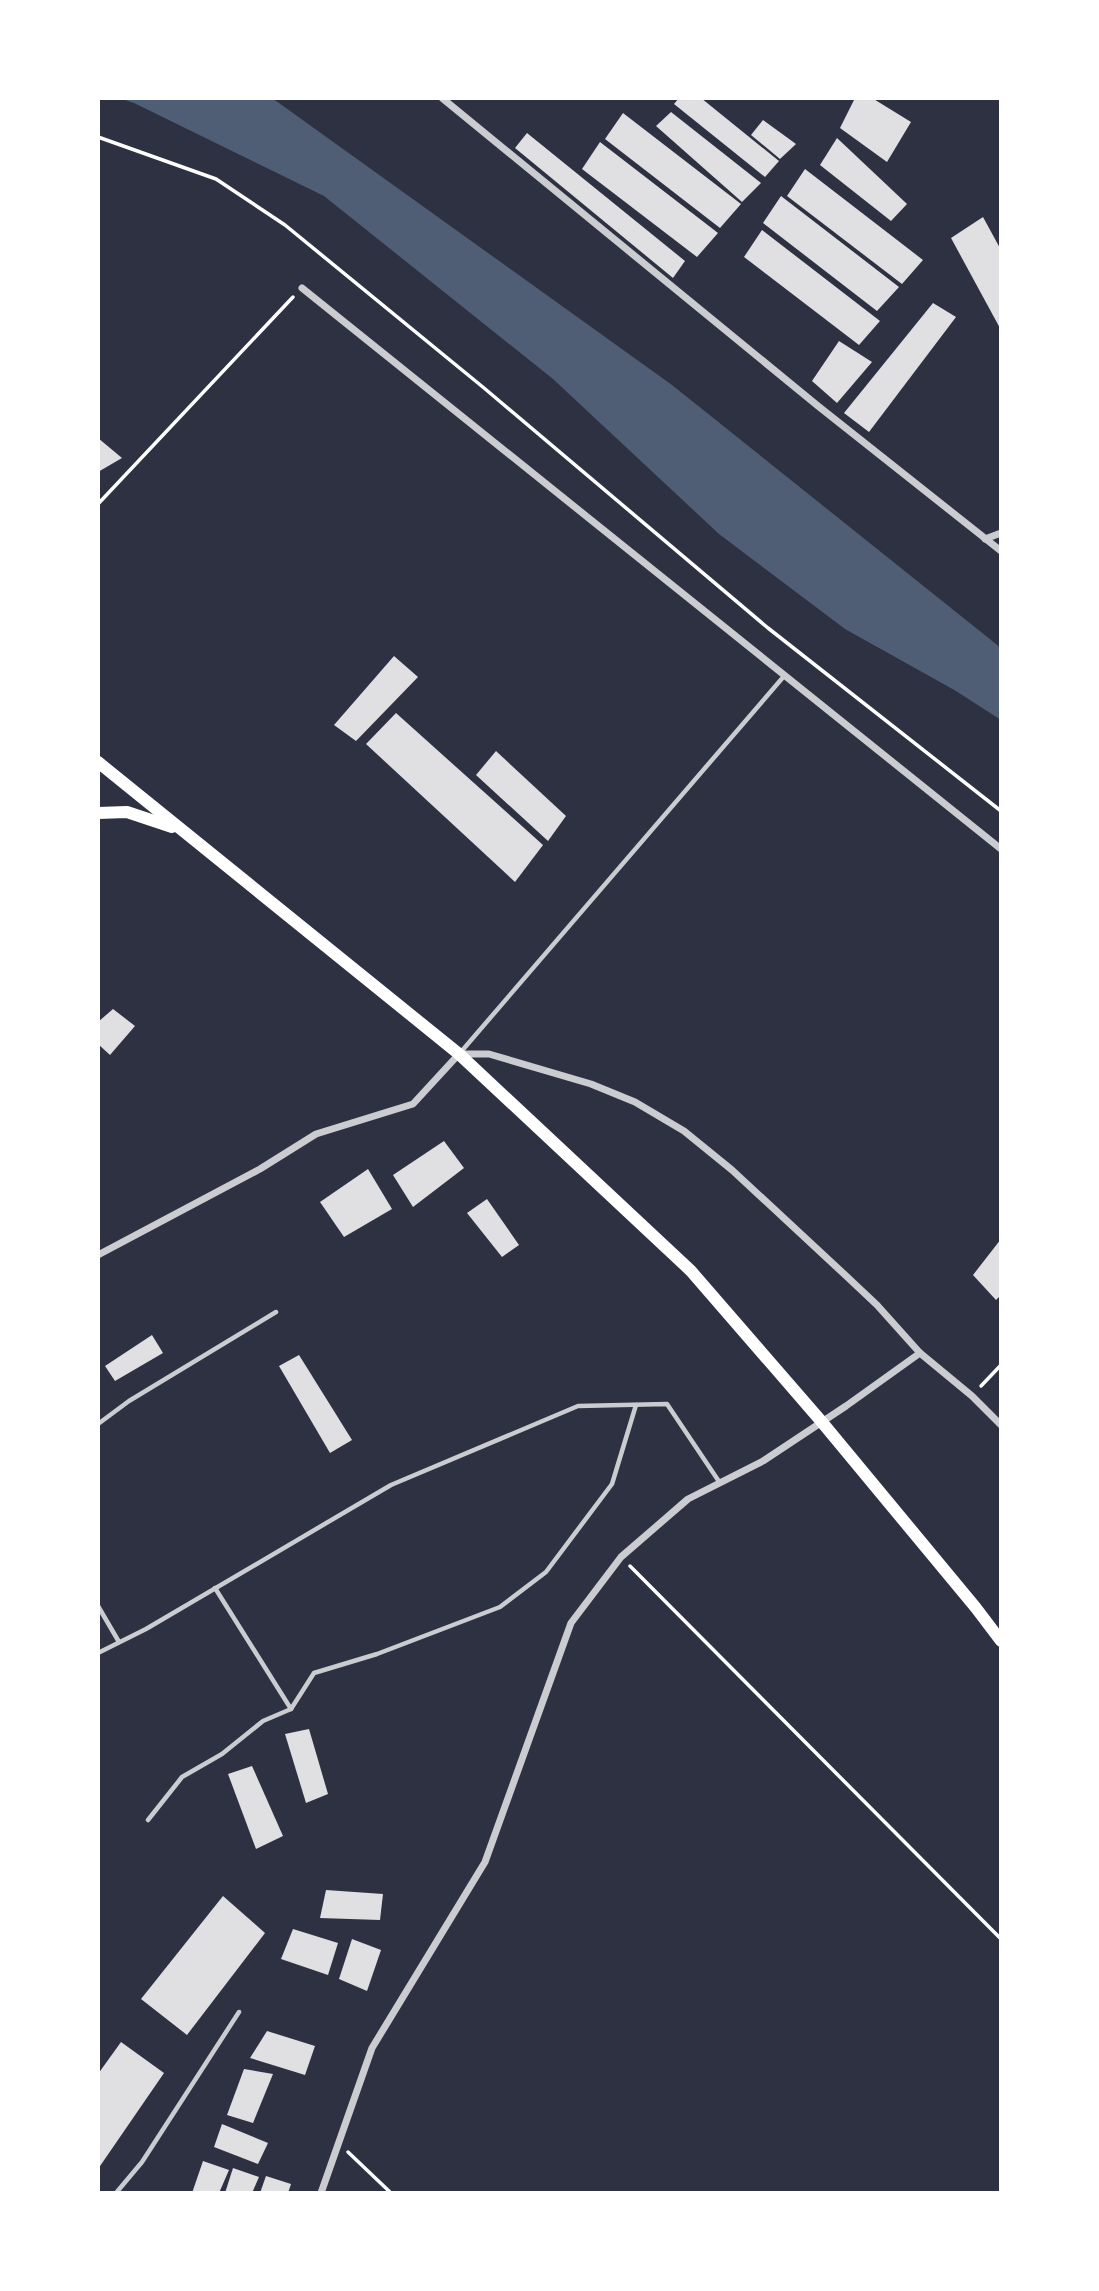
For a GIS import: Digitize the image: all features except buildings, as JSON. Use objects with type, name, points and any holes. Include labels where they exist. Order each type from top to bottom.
[{"type":"main road","points":[[98,762],[459,1054],[691,1271],[821,1421],[968,1597],[1001,1641]]},
{"type":"main road","points":[[98,813],[127,812],[182,830]]},
{"type":"street","points":[[442,98],[818,406],[1001,551]]},
{"type":"street","points":[[302,288],[1001,849]]},
{"type":"street","points":[[985,539],[1001,533]]},
{"type":"street","points":[[98,1255],[260,1169],[316,1134],[412,1104],[459,1054],[489,1054],[559,1073],[659,1114],[732,1170],[877,1304],[920,1353],[972,1396],[1001,1425]]},
{"type":"street","points":[[321,2193],[372,2048],[485,1862],[572,1623],[621,1557],[688,1499],[763,1461],[920,1353]]},
{"type":"lane","points":[[459,1054],[786,674]]},
{"type":"lane","points":[[98,1424],[129,1401],[276,1312]]},
{"type":"lane","points":[[98,1653],[391,1485],[578,1406],[667,1404],[720,1483]]},
{"type":"lane","points":[[148,1819],[182,1777],[222,1754],[263,1721],[291,1709],[314,1673],[377,1654],[500,1607],[546,1572],[612,1484],[636,1405]]},
{"type":"lane","points":[[215,1588],[291,1709]]},
{"type":"lane","points":[[98,1606],[120,1642]]},
{"type":"lane","points":[[116,2193],[142,2162],[239,2012]]},
{"type":"path","points":[[98,137],[216,179],[285,225],[484,388],[768,628],[1001,811]]},
{"type":"path","points":[[98,505],[302,288]]},
{"type":"path","points":[[972,1396],[1001,1364]]},
{"type":"path","points":[[621,1557],[1001,1939]]},
{"type":"path","points":[[338,2144],[391,2193]]},
{"type":"water","points":[[119,98],[272,98],[672,385],[1001,648],[1001,720],[956,691],[845,629],[719,534],[553,379],[324,196]]}]
